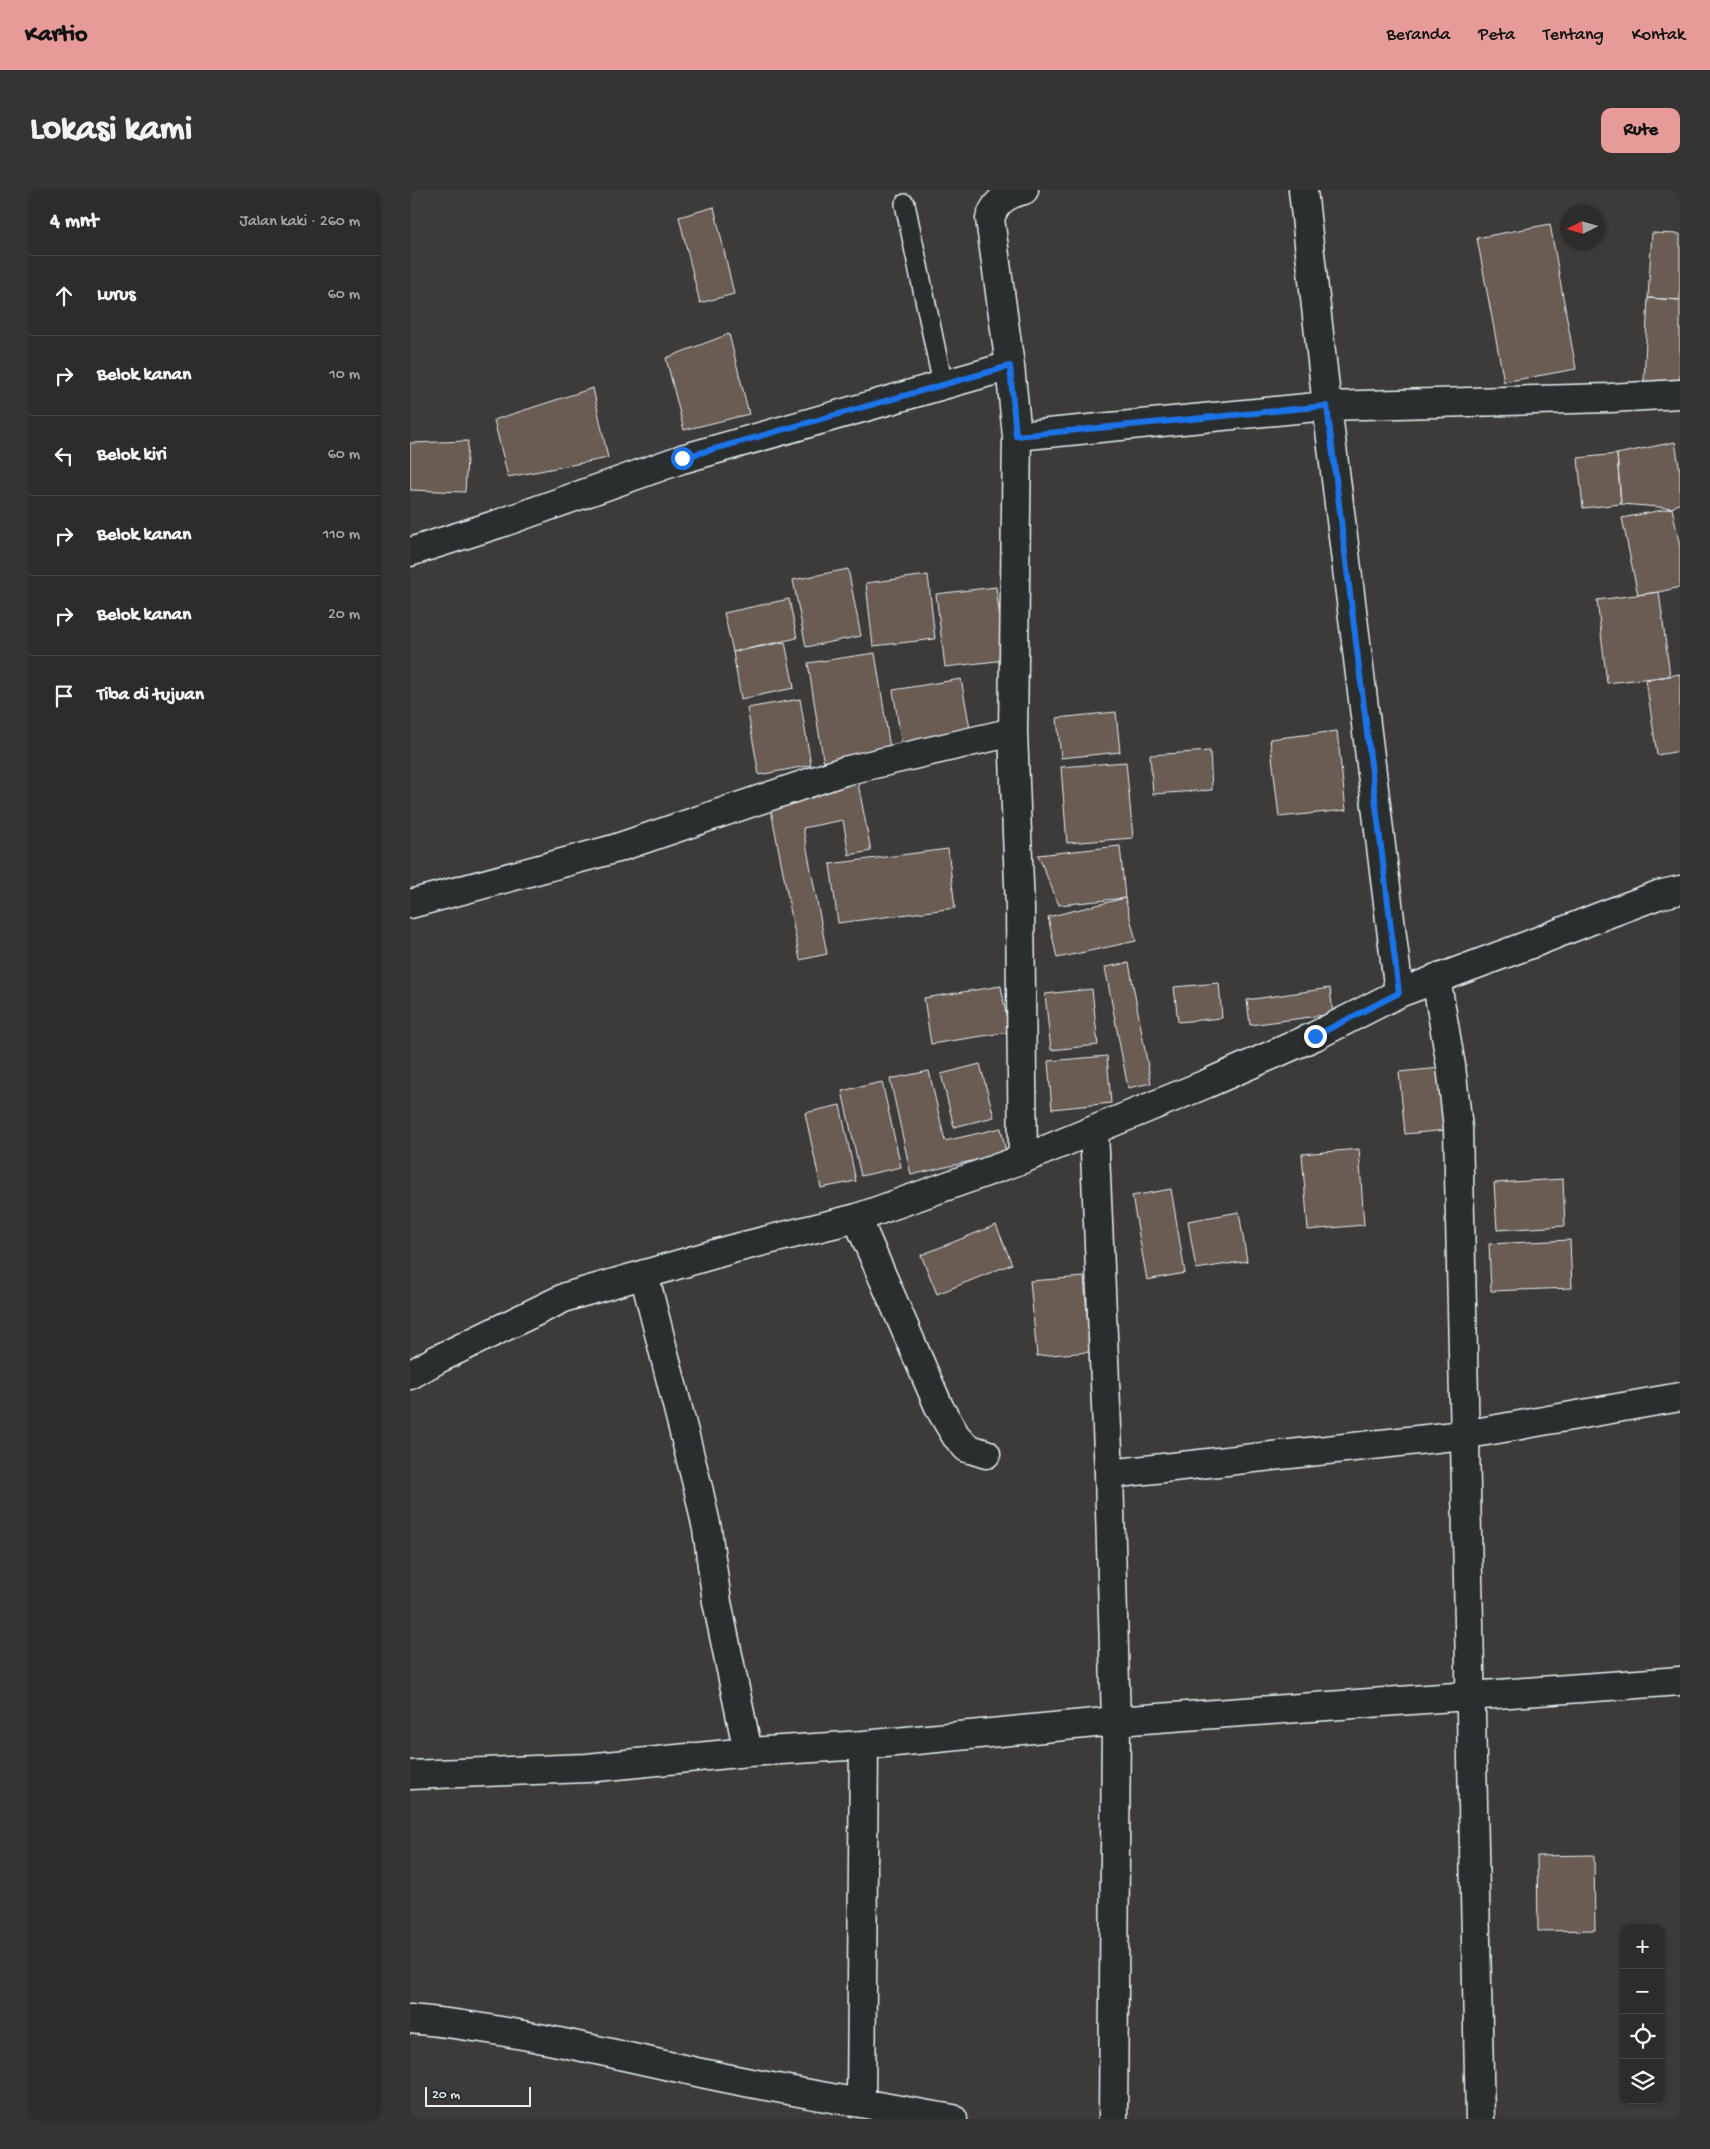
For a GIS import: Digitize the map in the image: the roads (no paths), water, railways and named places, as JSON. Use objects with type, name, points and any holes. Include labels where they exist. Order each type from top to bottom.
[{"type":"street","points":[[1023,1159],[1020,909],[1013,732],[1016,436],[1010,366],[990,219],[995,204],[1007,196],[1024,190]]},
{"type":"street","points":[[1303,190],[1327,406],[1399,993]]},
{"type":"street","points":[[410,552],[501,523],[682,458],[1010,366]]},
{"type":"street","points":[[1016,436],[1327,406],[1610,398],[1680,394]]},
{"type":"street","points":[[410,904],[614,849],[844,771],[1013,732]]},
{"type":"street","points":[[410,1375],[438,1359],[566,1298],[732,1249],[858,1218],[1023,1159],[1206,1084],[1306,1040],[1399,993],[1650,898],[1680,890]]},
{"type":"street","points":[[1436,978],[1451,1066],[1458,1128],[1463,1435],[1480,2119]]},
{"type":"street","points":[[1094,1130],[1109,1474],[1116,1721],[1113,2119]]},
{"type":"street","points":[[858,1218],[940,1409],[956,1436],[967,1448],[986,1454]]},
{"type":"street","points":[[644,1274],[682,1416],[707,1528],[717,1602],[748,1752]]},
{"type":"street","points":[[1109,1474],[1463,1435],[1680,1397]]},
{"type":"street","points":[[410,1775],[587,1768],[748,1752],[864,1745],[1116,1721],[1680,1681]]},
{"type":"street","points":[[861,2103],[864,1745]]},
{"type":"street","points":[[410,2019],[515,2033],[612,2052],[712,2075],[953,2119]]},
{"type":"lane","points":[[905,204],[943,384]]}]
